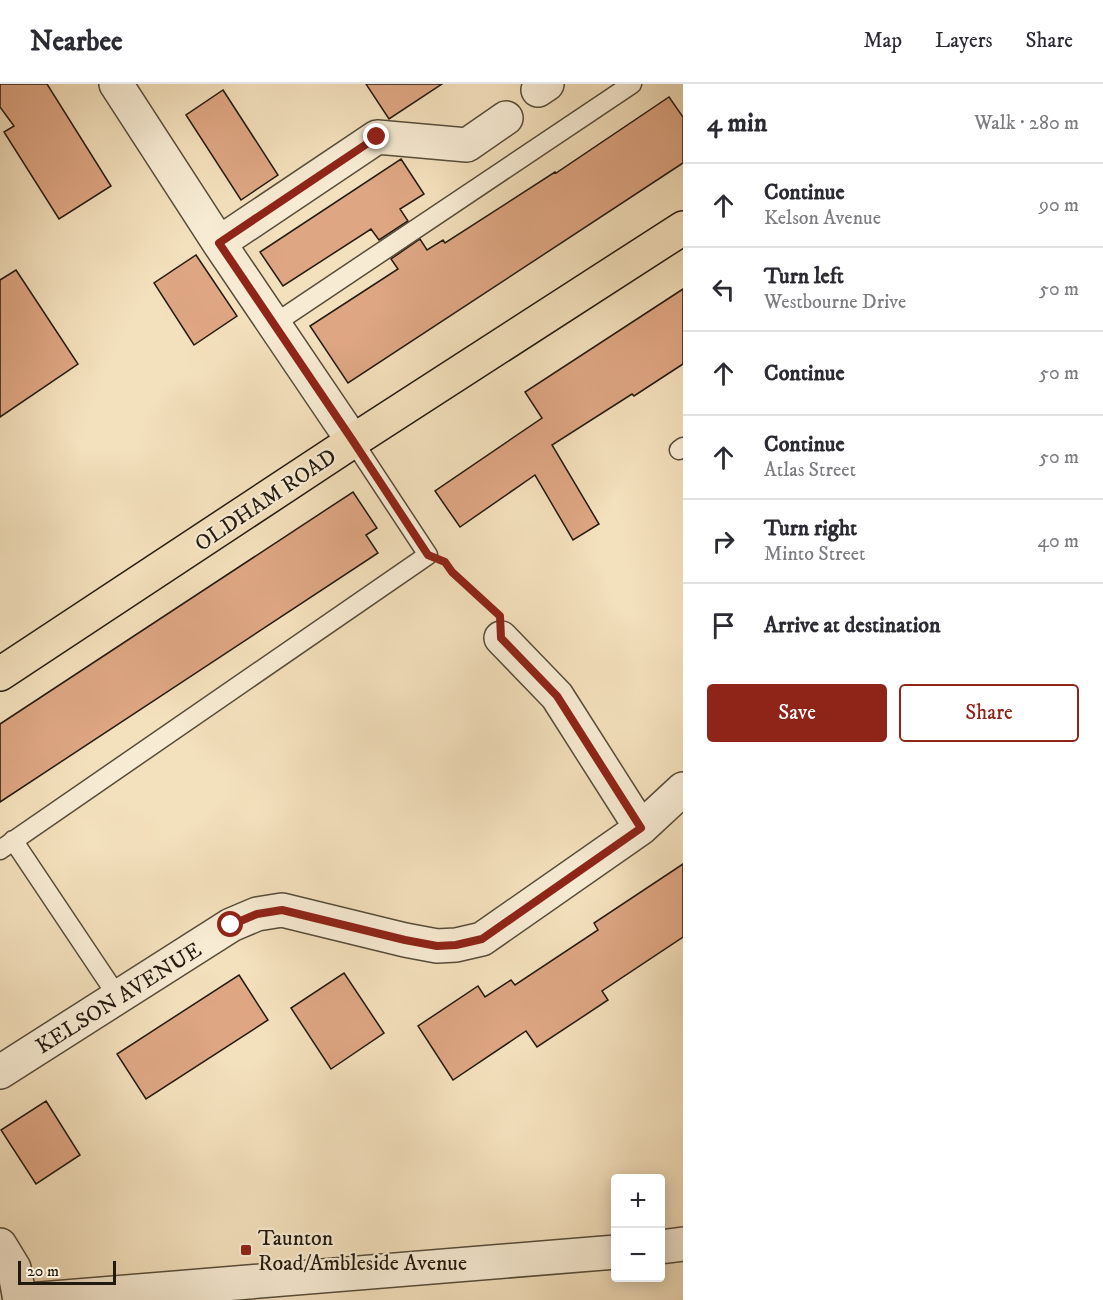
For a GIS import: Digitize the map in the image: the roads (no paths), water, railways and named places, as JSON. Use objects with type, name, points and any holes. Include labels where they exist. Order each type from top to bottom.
[{"type":"highway","name":"OLDHAM ROAD","points":[[0,674],[353,441],[683,228]]},
{"type":"street","points":[[116,84],[219,243],[353,441]]},
{"type":"street","points":[[219,243],[377,137],[466,145],[506,118]]},
{"type":"street","points":[[501,638],[557,696],[641,828]]},
{"type":"street","name":"KELSON AVENUE","points":[[0,1072],[231,925],[257,914],[282,910],[437,946],[456,945],[482,939],[641,828],[683,789]]},
{"type":"street","points":[[665,1246],[683,1244]]},
{"type":"street","points":[[0,1245],[14,1268],[20,1300]]},
{"type":"street","points":[[28,1300],[611,1252]]},
{"type":"lane","points":[[274,324],[632,84]]},
{"type":"lane","points":[[118,997],[7,845],[428,555],[353,441]]},
{"type":"place","name":"Taunton Road/Ambleside Avenue","points":[[246,1250]]}]
